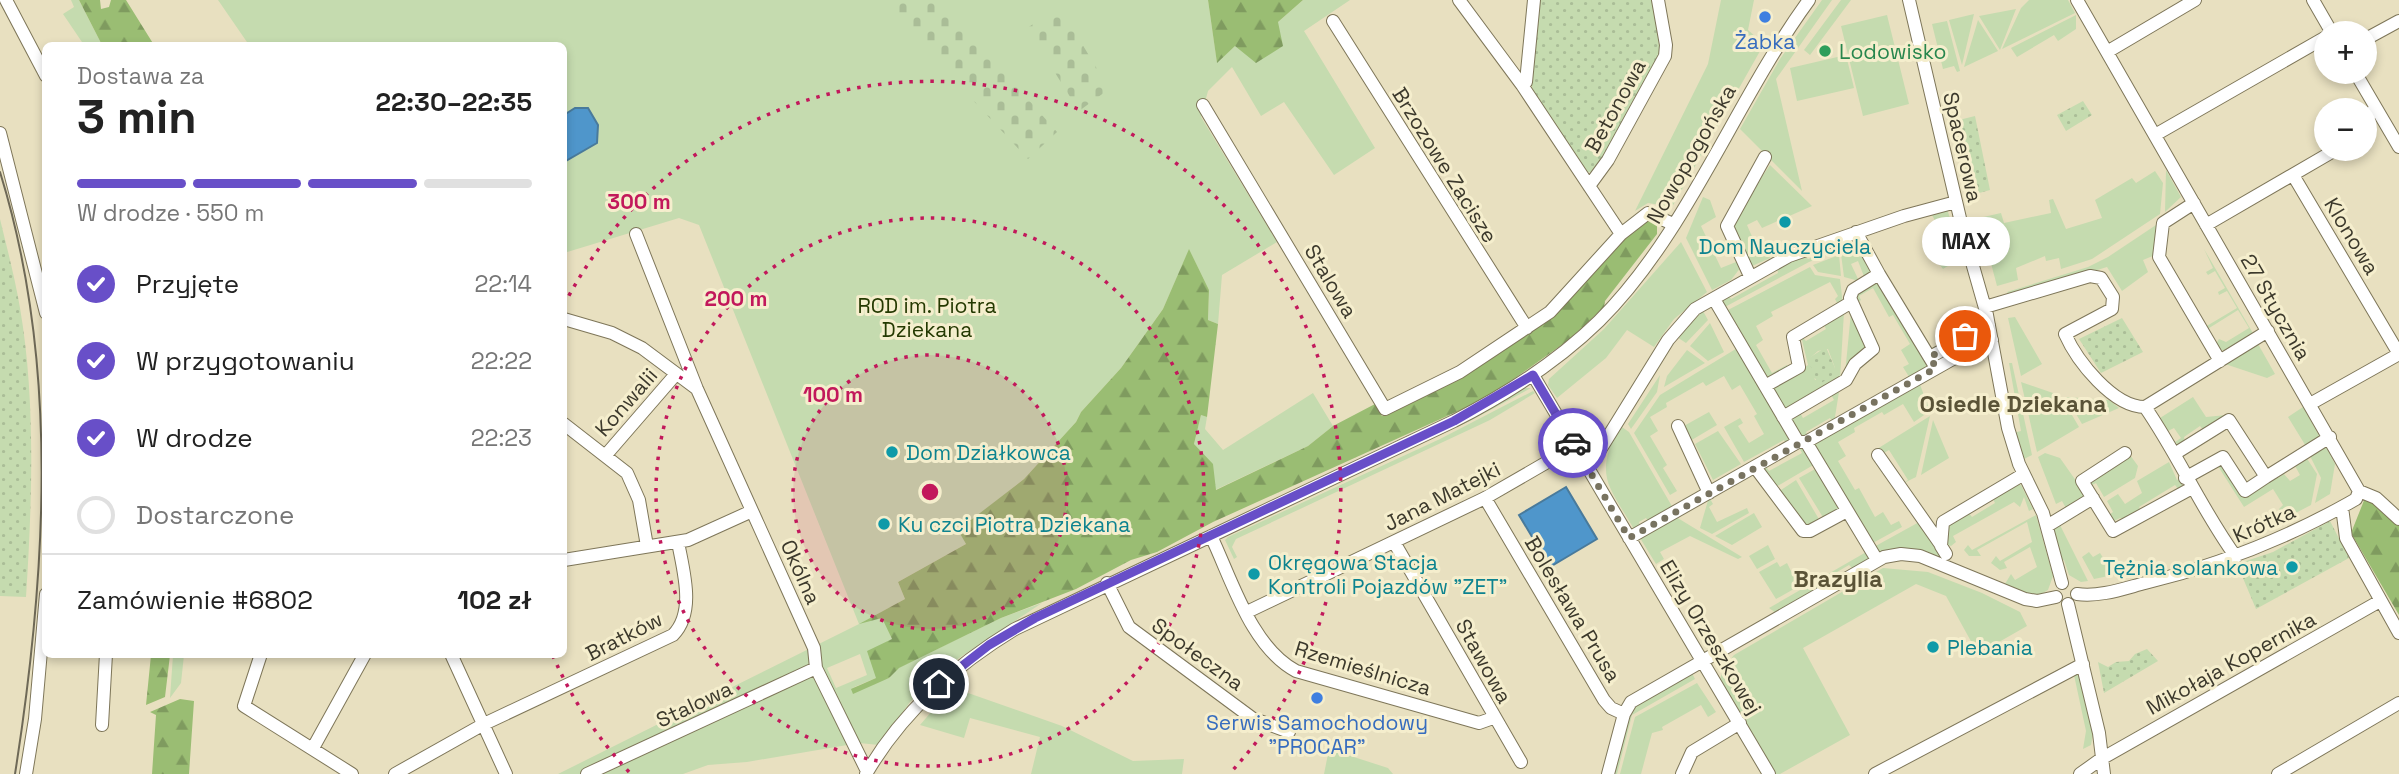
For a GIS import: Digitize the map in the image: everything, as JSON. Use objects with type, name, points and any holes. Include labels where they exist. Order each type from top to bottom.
[{"type":"street","points":[[6,0],[42,68]]},
{"type":"street","points":[[1459,0],[1522,85],[1621,234]]},
{"type":"street","points":[[1522,85],[1526,82],[1534,0]]},
{"type":"street","name":"Betonowa","points":[[1589,186],[1608,160],[1665,56],[1666,45],[1658,0]]},
{"type":"street","name":"Nowopogońska","points":[[867,773],[900,726],[957,667],[1014,629],[1464,416],[1533,375],[1599,321],[1637,277],[1673,224],[1776,46],[1809,0]]},
{"type":"street","name":"Spacerowa","points":[[1909,0],[1956,202],[1985,307],[2008,428],[2024,474],[2047,526],[2062,583]]},
{"type":"street","name":"27 Stycznia","points":[[2077,0],[2330,437],[2358,491]]},
{"type":"street","points":[[2107,52],[2195,0]]},
{"type":"street","points":[[2312,0],[2325,21]]},
{"type":"street","name":"Brzozowe Zacisze","points":[[1333,21],[1527,328]]},
{"type":"street","points":[[2377,33],[2399,21]]},
{"type":"street","points":[[2155,135],[2314,44]]},
{"type":"street","points":[[1507,65],[1527,59]]},
{"type":"street","name":"Stalowa","points":[[1203,105],[1385,409],[1457,374],[1527,328]]},
{"type":"street","points":[[2377,109],[2399,147]]},
{"type":"street","points":[[0,133],[42,294]]},
{"type":"street","points":[[1750,276],[1727,226],[1765,157]]},
{"type":"street","points":[[2206,225],[2317,161]]},
{"type":"street","name":"Klonowa","points":[[2293,175],[2399,354]]},
{"type":"street","points":[[1585,464],[1595,458],[1681,323],[1696,309],[1789,256],[1856,232],[1956,202]]},
{"type":"street","points":[[2194,203],[2163,223],[2159,257],[2220,361]]},
{"type":"street","points":[[1527,328],[1550,312],[1621,234],[1648,213],[1673,224]]},
{"type":"street","points":[[1856,232],[1933,362]]},
{"type":"street","name":"Okólna","points":[[636,234],[697,389],[814,648],[816,668],[867,773]]},
{"type":"street","points":[[1783,417],[1846,380],[1855,364],[1874,349],[1850,303],[1853,290],[1879,274]]},
{"type":"street","points":[[1985,307],[2090,276],[2101,278],[2113,298],[2112,309],[2065,334],[2095,379],[2133,407],[2146,407],[2268,331]]},
{"type":"street","points":[[1714,299],[1783,417],[1802,442],[1877,560]]},
{"type":"street","points":[[1765,386],[1799,367],[1793,337],[1850,303]]},
{"type":"street","points":[[567,320],[612,333],[642,348],[697,389]]},
{"type":"street","points":[[1629,538],[1802,442],[1989,325]]},
{"type":"street","points":[[1933,362],[1992,340]]},
{"type":"street","points":[[2310,404],[2399,354]]},
{"type":"street","name":"Konwalii","points":[[605,456],[676,374]]},
{"type":"street","name":"Elizy Orzeszkowej","points":[[1533,375],[1769,774]]},
{"type":"street","points":[[2146,407],[2176,453],[2188,483],[2236,557]]},
{"type":"street","points":[[2176,453],[2229,420],[2266,477]]},
{"type":"street","points":[[567,426],[628,473],[633,482],[647,547]]},
{"type":"street","points":[[1678,426],[1709,493]]},
{"type":"street","points":[[2125,453],[2082,481],[2113,531],[2188,483],[2222,457],[2245,491],[2330,437]]},
{"type":"street","name":"Jana Matejki","points":[[1247,612],[1485,498],[1575,446]]},
{"type":"street","points":[[1878,455],[1944,550],[1942,522],[2024,474]]},
{"type":"street","points":[[1755,467],[1802,531],[1810,531],[1847,511]]},
{"type":"street","points":[[2399,519],[2376,498],[2358,491],[2356,499],[2342,507],[2346,538],[2399,633]]},
{"type":"street","name":"Bolesława Prusa","points":[[1485,498],[1604,700],[1611,708],[1624,714]]},
{"type":"street","points":[[2047,526],[2093,498]]},
{"type":"street","name":"Krótka","points":[[2072,599],[2236,557],[2259,549],[2342,507]]},
{"type":"street","points":[[567,560],[678,542],[752,510]]},
{"type":"street","name":"Rzemieślnicza","points":[[1211,536],[1269,652],[1296,671],[1479,723],[1493,718]]},
{"type":"street","name":"Bratków","points":[[395,774],[484,724],[673,635],[683,616],[686,598],[678,542]]},
{"type":"street","name":"Stawowa","points":[[1394,542],[1493,718],[1521,762]]},
{"type":"street","points":[[1608,774],[1624,714],[1631,702],[1877,560],[1895,554],[1914,554],[2025,599],[2037,601],[2056,597]]},
{"type":"street","name":"Społeczna","points":[[1107,583],[1129,627],[1252,719],[1289,732]]},
{"type":"street","points":[[2072,599],[2060,603],[2056,597],[2056,589],[2062,583],[2073,585],[2072,599],[2082,664],[2099,733],[2104,774]]},
{"type":"street","name":"Mikołaja Kopernika","points":[[2080,774],[2101,759],[2380,601]]},
{"type":"street","points":[[26,774],[42,636]]},
{"type":"street","points":[[102,725],[106,658]]},
{"type":"street","points":[[260,658],[244,706],[352,774]]},
{"type":"street","points":[[313,748],[363,658]]},
{"type":"street","points":[[453,658],[506,774]]},
{"type":"street","points":[[1875,774],[2082,664]]},
{"type":"street","name":"Stalowa","points":[[587,774],[816,668]]},
{"type":"street","points":[[2278,774],[2399,703]]},
{"type":"street","points":[[1682,774],[1692,752],[1740,723]]},
{"type":"green space","points":[[71,0],[79,0],[100,42],[82,42],[63,14],[74,7]]},
{"type":"green space","points":[[79,0],[100,0],[101,9],[109,7],[111,0],[126,0],[152,42],[100,42]]},
{"type":"green space","name":"ROD im. Piotra Dziekana","points":[[218,0],[1208,0],[1217,62],[1236,45],[1278,22],[1303,0],[1350,0],[1304,31],[1375,148],[1334,175],[1284,102],[1261,116],[1232,67],[1208,91],[1201,117],[1277,242],[1222,275],[1218,324],[1208,320],[1209,290],[1189,250],[1163,309],[1121,368],[1081,412],[1076,422],[1024,479],[959,530],[966,544],[898,582],[905,599],[863,622],[883,618],[892,639],[876,678],[852,688],[889,678],[898,668],[1001,618],[1042,603],[947,666],[910,702],[879,745],[859,743],[747,762],[708,765],[683,774],[558,774],[859,624],[699,225],[679,218],[567,252],[567,42],[247,42]],"holes":[[[860,654],[867,675],[836,688],[827,668]]]},
{"type":"green space","points":[[940,0],[1057,132],[1028,159],[880,1]]},
{"type":"green space","points":[[1208,0],[1303,0],[1278,22],[1283,46],[1256,63],[1235,46],[1217,63]]},
{"type":"green space","points":[[1538,0],[1654,0],[1660,55],[1605,157],[1592,172],[1586,172],[1533,91],[1531,82]]},
{"type":"green space","points":[[1721,0],[1754,0],[1748,30],[1764,44],[1672,207],[1648,203],[1635,211],[1708,64]]},
{"type":"green space","points":[[1822,0],[1832,0],[1776,79],[1802,191],[1740,129],[1780,59]]},
{"type":"green space","points":[[1841,0],[1851,0],[1810,55],[1804,50]]},
{"type":"green space","points":[[2029,0],[2068,0],[2075,13],[2002,49],[2021,8]]},
{"type":"green space","points":[[1060,7],[1109,89],[1079,111],[1027,28]]},
{"type":"green space","points":[[2016,9],[2000,50],[1979,16]]},
{"type":"green space","points":[[1974,14],[1962,65],[1949,20]]},
{"type":"green space","points":[[1887,15],[1909,104],[1863,116],[1841,26]]},
{"type":"green space","points":[[2076,15],[2076,29],[2058,41],[2054,35],[2017,57],[2011,48]]},
{"type":"green space","points":[[1978,20],[1998,51],[1964,67]]},
{"type":"green space","points":[[1947,21],[1960,71],[1957,72],[1954,66],[1943,69],[1932,24]]},
{"type":"green space","points":[[1846,55],[1854,88],[1797,101],[1790,68]]},
{"type":"green space","points":[[2083,101],[2092,115],[2066,131],[2057,115]]},
{"type":"green space","points":[[1975,116],[1990,190],[1972,195],[1955,121]]},
{"type":"green space","points":[[1770,165],[1812,206],[1762,228],[1757,220],[1747,225],[1757,248],[1766,249],[1770,258],[1750,267],[1732,231],[1732,221]]},
{"type":"green space","points":[[2166,170],[2181,197],[2165,212]]},
{"type":"green space","points":[[2155,171],[2163,183],[2160,214],[2092,259],[2061,269],[2059,258],[2046,261],[2045,256],[2016,268],[2018,280],[1997,286],[1979,218],[2001,213],[2004,223],[2051,213],[2049,200],[2053,199],[2066,229],[2102,218],[2095,200],[2132,178],[2136,183]]},
{"type":"green space","points":[[1703,197],[1710,200],[1716,217],[1701,226],[1721,268],[1736,262],[1741,267],[1731,280],[1712,290],[1686,238]]},
{"type":"green space","points":[[1947,209],[1963,257],[1943,269],[1930,252],[1947,243],[1932,215]]},
{"type":"green space","points":[[0,219],[20,308],[29,379],[31,489],[26,597],[0,596]]},
{"type":"green space","points":[[1649,219],[1657,220],[1657,234],[1605,301],[1604,307],[1570,339],[1487,398],[1213,522],[1157,552],[1131,560],[1076,589],[1001,618],[899,668],[889,678],[853,694],[851,689],[876,678],[867,651],[892,639],[882,618],[859,624],[905,599],[898,582],[966,544],[958,530],[1024,479],[1076,422],[1081,412],[1121,368],[1163,309],[1189,249],[1209,290],[1208,320],[1218,324],[1207,417],[1201,415],[1194,444],[1213,464],[1216,490],[1308,446],[1333,426],[1375,404],[1382,416],[1444,386],[1505,347],[1639,223]]},
{"type":"green space","points":[[2156,225],[2155,255],[2143,260],[2148,272],[2122,291],[2107,267],[2010,297],[2007,292],[2088,267]]},
{"type":"green space","points":[[1681,242],[1707,292],[1674,319],[1654,347],[1627,330],[1606,358],[1557,398],[1548,385],[1549,379],[1604,329]]},
{"type":"green space","points":[[1860,247],[1872,272],[1865,279],[1858,261],[1851,264],[1859,281],[1844,277],[1841,254]]},
{"type":"green space","points":[[1839,248],[1839,251],[1809,262],[1723,308],[1721,303],[1728,295],[1731,299],[1778,273],[1777,267],[1804,255],[1808,259]]},
{"type":"green space","points":[[2204,249],[2254,335],[2226,351],[2219,349],[2216,344],[2219,339],[2226,342],[2249,328],[2238,310],[2206,330],[2205,327],[2237,308],[2227,291],[2219,295],[2218,292],[2225,288],[2215,271],[2208,275],[2206,272],[2213,268]]},
{"type":"green space","points":[[1839,255],[1841,276],[1818,272],[1813,265]]},
{"type":"green space","points":[[1810,267],[1815,275],[1840,279],[1843,305],[1839,307],[1835,299],[1838,296],[1830,282],[1771,312],[1773,316],[1756,326],[1763,340],[1756,345],[1772,373],[1787,365],[1789,369],[1768,380],[1728,310]]},
{"type":"green space","points":[[1878,280],[1932,365],[1911,380],[1903,367],[1909,364],[1901,350],[1910,344],[1893,315],[1889,317],[1873,288],[1859,296],[1861,300],[1855,304],[1856,292]]},
{"type":"green space","points":[[1703,311],[1708,320],[1686,343],[1677,337]]},
{"type":"green space","points":[[1844,312],[1840,379],[1786,411],[1771,389],[1808,365],[1801,336],[1806,341],[1826,329],[1823,323]],"holes":[[[1828,349],[1835,368],[1815,380],[1810,358],[1818,351]]]},
{"type":"green space","points":[[1851,312],[1870,344],[1845,374]]},
{"type":"green space","points":[[2015,317],[2042,364],[2021,376],[2008,318]]},
{"type":"green space","points":[[2122,318],[2143,352],[2101,373],[2079,339]]},
{"type":"green space","points":[[1710,323],[1724,352],[1708,361],[1690,346]]},
{"type":"green space","points":[[2258,344],[2275,374],[2267,378],[2222,363]]},
{"type":"green space","points":[[1739,347],[1792,440],[1787,445],[1784,440],[1744,462],[1724,427],[1740,418],[1743,423],[1738,426],[1749,443],[1764,434],[1754,416],[1757,414],[1740,385],[1732,390],[1724,376],[1706,386],[1703,382],[1666,403],[1667,407],[1650,417],[1658,431],[1650,436],[1667,465],[1663,468],[1677,491],[1670,495],[1634,433],[1660,395]]},
{"type":"green space","points":[[1826,347],[1835,368],[1831,377],[1821,383],[1813,377],[1809,358]]},
{"type":"green space","points":[[1687,350],[1705,363],[1664,387],[1667,376]]},
{"type":"green space","points":[[2009,363],[2012,363],[2032,455],[2022,460],[2013,433],[2021,431]]},
{"type":"green space","points":[[1660,375],[1657,392],[1631,429],[1628,424]]},
{"type":"green space","points":[[1919,382],[1930,411],[1914,422],[1903,404],[1854,428],[1855,432],[1838,442],[1846,456],[1838,461],[1855,490],[1859,488],[1875,517],[1883,512],[1891,525],[1899,521],[1902,527],[1871,544],[1813,442]]},
{"type":"green space","points":[[2021,382],[2053,393],[2057,400],[2062,398],[2079,427],[2037,452]]},
{"type":"green space","points":[[1525,388],[1531,388],[1472,420],[1225,535],[1476,416]]},
{"type":"green space","points":[[1533,391],[1535,393],[1490,420],[1236,539],[1232,547],[1237,557],[1234,559],[1225,540],[1228,537],[1440,439]]},
{"type":"green space","points":[[1839,392],[1834,423],[1830,418],[1806,432],[1808,437],[1803,438],[1791,418],[1799,411],[1803,418],[1834,400],[1830,393]]},
{"type":"green space","points":[[1313,393],[1333,426],[1308,446],[1215,490],[1194,444],[1201,415],[1207,417],[1205,429],[1223,450]]},
{"type":"green space","points":[[2066,397],[2109,400],[2119,408],[2082,424]]},
{"type":"green space","points":[[2193,397],[2206,417],[2226,415],[2204,431],[2200,426],[2184,437],[2185,443],[2178,445],[2175,442],[2181,438],[2174,428],[2168,431],[2160,418]]},
{"type":"green space","points":[[2303,407],[2321,439],[2307,448],[2288,417]]},
{"type":"green space","points":[[1709,412],[1717,425],[1690,441],[1682,427]]},
{"type":"green space","points":[[1930,416],[1916,477],[1902,484],[1908,480],[1889,450],[1882,454],[1877,449]]},
{"type":"green space","points":[[1933,420],[1949,458],[1921,475]]},
{"type":"green space","points":[[1619,425],[1629,432],[1673,508],[1649,523],[1646,518],[1639,522],[1641,528],[1635,531],[1607,480],[1607,457]]},
{"type":"green space","points":[[1718,431],[1741,464],[1713,480],[1695,444]]},
{"type":"green space","points":[[2325,445],[2335,464],[2330,494],[2315,503],[2321,478],[2309,454]]},
{"type":"green space","points":[[1798,446],[1804,447],[1815,464],[1774,488],[1763,469],[1765,465],[1769,471],[1802,453]]},
{"type":"green space","points":[[2045,453],[2060,458],[2086,495],[2085,499],[2067,510],[2062,501],[2056,504],[2038,457]]},
{"type":"green space","points":[[2130,455],[2138,466],[2135,478],[2104,497],[2096,483],[2090,486],[2089,482]]},
{"type":"green space","points":[[2306,457],[2317,474],[2311,505],[2284,519],[2279,509],[2283,505],[2273,489],[2244,507],[2216,463],[2219,462],[2244,493],[2275,474],[2278,478],[2284,474],[2290,481],[2300,475],[2294,464]]},
{"type":"green space","points":[[2169,462],[2177,480],[2182,478],[2182,489],[2179,490],[2175,485],[2139,507],[2142,513],[2128,520],[2120,518],[2114,521],[2108,516],[2113,512],[2107,501],[2118,494],[2125,504],[2142,493],[2137,481]]},
{"type":"green space","points":[[1817,468],[1840,504],[1839,510],[1824,519],[1799,478]]},
{"type":"green space","points":[[1796,480],[1820,521],[1805,527],[1778,492]]},
{"type":"green space","points":[[2013,485],[2021,485],[2033,509],[2029,511],[2024,497],[2020,507],[2014,502],[1953,536],[1956,542],[1951,546],[1946,544],[1947,526],[1968,512],[1972,517],[1995,503],[1992,497]]},
{"type":"green space","points":[[1709,497],[1713,504],[1709,507],[1717,522],[1747,508],[1749,513],[1712,534],[1700,528]]},
{"type":"green space","points":[[2369,497],[2399,525],[2399,615],[2351,533],[2365,498]]},
{"type":"green space","points":[[1754,513],[1762,527],[1732,545],[1715,536]]},
{"type":"green space","points":[[2036,515],[2053,576],[2048,590],[2038,596],[2008,588],[2005,584],[2011,574],[2015,580],[2037,567],[2030,547],[2004,562],[2007,568],[2000,570],[1991,563],[1996,556],[2000,561],[2032,542],[2027,522],[1977,550],[1981,556],[1969,556],[1964,550],[1968,545],[1972,550]]},
{"type":"green space","points":[[1676,517],[1742,557],[1738,559],[1690,536],[1660,552],[1664,559],[1656,564],[1640,538]]},
{"type":"green space","points":[[1921,521],[1941,552],[1939,557],[1879,555],[1872,548]]},
{"type":"green space","points":[[2330,521],[2349,558],[2256,609],[2237,564],[2273,552]]},
{"type":"green space","points":[[2059,523],[2088,581],[2081,582],[2069,575],[2064,560],[2061,561],[2053,530]]},
{"type":"green space","points":[[1768,545],[1775,559],[1757,569],[1749,556]]},
{"type":"green space","points":[[1868,551],[1868,560],[1853,569],[1849,565],[1820,582],[1822,588],[1776,613],[1769,608]]},
{"type":"green space","points":[[2089,552],[2093,557],[2100,553],[2109,567],[2117,564],[2123,573],[2094,579],[2082,557]]},
{"type":"green space","points":[[1777,562],[1780,567],[1787,563],[1794,577],[1803,572],[1808,581],[1776,599],[1759,572]]},
{"type":"green space","points":[[1883,568],[1928,572],[1982,593],[2020,612],[2027,626],[1978,654],[1946,596],[1916,584],[1803,648],[1850,735],[1780,774],[1775,774],[1720,679],[1724,667],[1734,655]]},
{"type":"green space","points":[[2147,649],[2158,661],[2104,693],[2098,662],[2108,667],[2116,662],[2129,661],[2135,654]]},
{"type":"green space","points":[[151,658],[170,658],[165,697],[146,705]]},
{"type":"green space","points":[[173,658],[184,658],[181,683],[170,698]]},
{"type":"green space","points":[[1692,673],[1695,679],[1632,715],[1617,774],[1614,774],[1632,708]]},
{"type":"green space","points":[[2074,675],[2081,675],[2093,734],[2091,745],[2083,749],[2086,731]]},
{"type":"green space","points":[[1697,683],[1716,712],[1708,717],[1701,705],[1662,727],[1663,730],[1652,733],[1641,774],[1620,774],[1635,717]]},
{"type":"green space","points":[[951,687],[1062,726],[1133,761],[1184,759],[1182,774],[1031,774],[1040,737],[970,718],[964,738],[920,725],[932,711],[926,709]]},
{"type":"green space","points":[[180,699],[194,701],[189,774],[152,774],[156,715],[150,712]]},
{"type":"green space","points":[[1329,749],[1388,768],[1393,774],[1324,774]]},
{"type":"water","points":[[575,108],[588,108],[598,125],[597,143],[567,160],[567,113]]},
{"type":"water","points":[[1566,487],[1597,539],[1550,567],[1519,515]]},
{"type":"tram line","points":[[0,172],[19,245],[32,320],[42,472],[34,624],[15,774]]},
{"type":"way so far","points":[[1573,443],[1629,538],[1798,442],[1805,442],[1936,368],[1930,357],[1965,336]]},
{"type":"place","name":"Żabka","points":[[1765,17]]},
{"type":"place","name":"Lodowisko","points":[[1825,51]]},
{"type":"place","name":"Dom Nauczyciela","points":[[1785,222]]},
{"type":"place","name":"MAX","points":[[1965,336]]},
{"type":"place","name":"Dom Działkowca","points":[[892,452]]},
{"type":"place","name":"Ku czci Piotra Dziekana","points":[[884,524]]},
{"type":"place","name":"Tężnia solankowa","points":[[2292,567]]},
{"type":"place","name":"Okręgowa Stacja Kontroli Pojazdów \"ZET\"","points":[[1254,574]]},
{"type":"place","name":"Plebania","points":[[1933,647]]},
{"type":"place","name":"Serwis Samochodowy \"PROCAR\"","points":[[1317,698]]},
{"type":"district","name":"Osiedle Dziekana","points":[[2013,404]]},
{"type":"district","name":"Brazylia","points":[[1838,579]]},
{"type":"route","points":[[939,684],[957,667],[989,645],[1035,618],[1454,421],[1494,401],[1533,375],[1573,443]]}]
